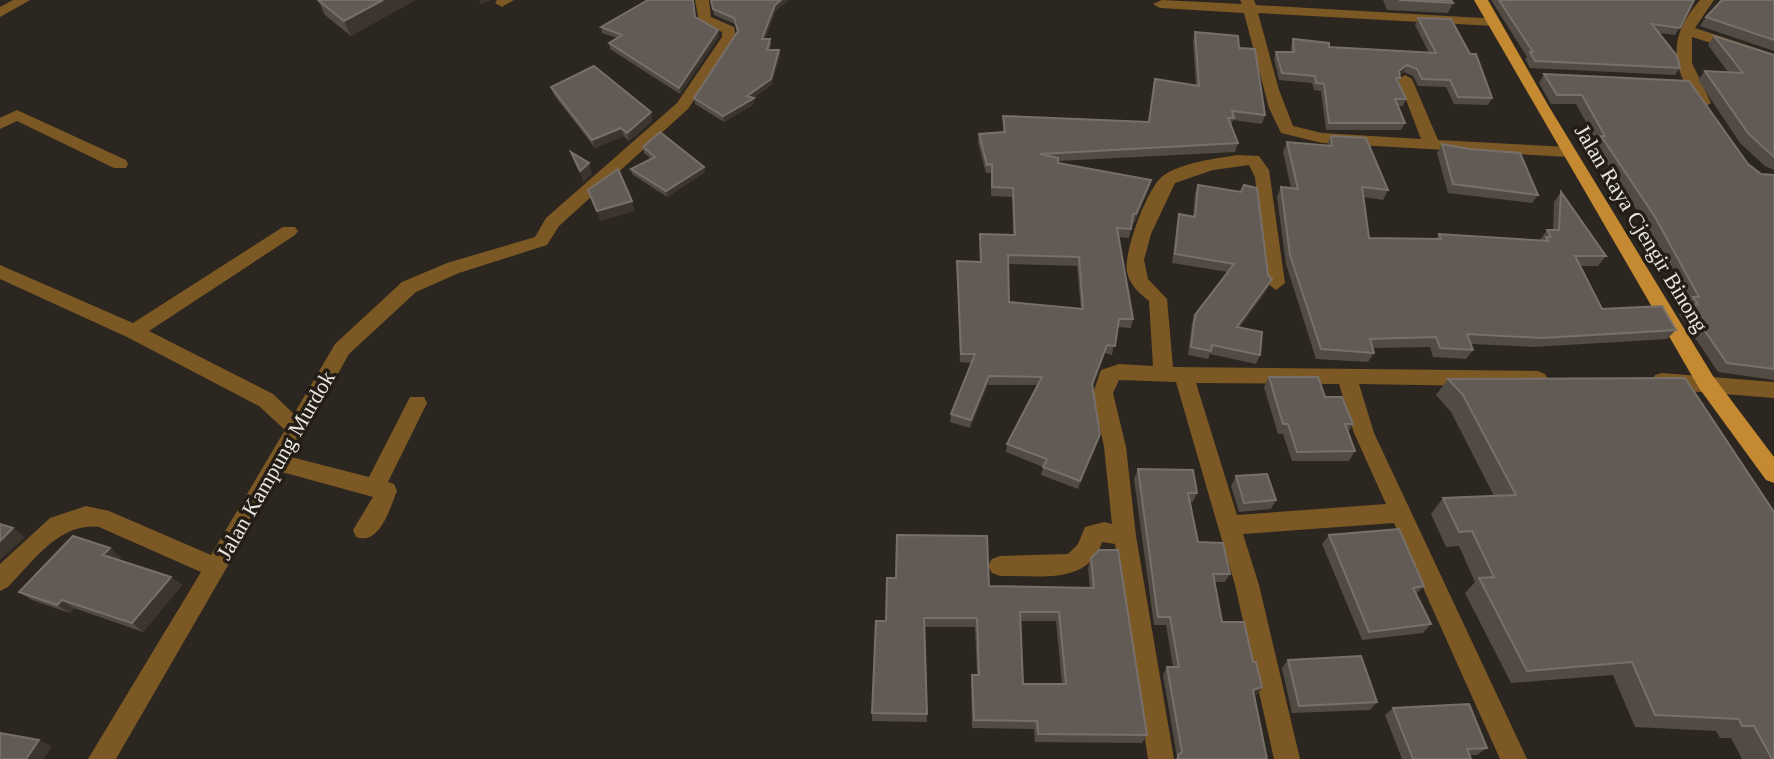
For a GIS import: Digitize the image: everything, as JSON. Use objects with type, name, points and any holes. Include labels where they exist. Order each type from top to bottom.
[{"type":"main road","name":"Jalan Raya Cjengir Binong","points":[[1481,0],[1530,75],[1568,152],[1706,382],[1774,474]]},
{"type":"street","points":[[0,13],[23,0]]},
{"type":"street","name":"Jalan Kampung Murdok","points":[[101,759],[342,349],[409,287],[453,268],[519,251],[541,241],[552,222],[683,106],[729,37],[729,30],[704,19],[702,0]]},
{"type":"street","points":[[1707,0],[1693,17],[1680,54],[1683,83],[1714,119]]},
{"type":"street","points":[[1160,4],[1249,4],[1494,22]]},
{"type":"street","points":[[1249,4],[1279,119],[1287,130],[1322,138],[1568,152]]},
{"type":"street","points":[[1688,31],[1774,59]]},
{"type":"street","points":[[1405,79],[1431,143]]},
{"type":"street","points":[[0,108],[120,164]]},
{"type":"street","points":[[0,124],[17,115]]},
{"type":"street","points":[[1276,283],[1263,177],[1258,163],[1251,159],[1233,161],[1169,179],[1162,186],[1139,241],[1135,266],[1141,282],[1158,299],[1174,375],[1229,525],[1247,585],[1287,759]]},
{"type":"street","points":[[134,332],[289,231]]},
{"type":"street","points":[[0,271],[134,332],[266,400],[295,427]]},
{"type":"street","points":[[1161,759],[1125,536],[1115,447],[1103,393],[1108,375],[1119,372],[1553,379]]},
{"type":"street","points":[[1347,376],[1364,433],[1514,759]]},
{"type":"street","points":[[1645,381],[1706,382],[1774,390]]},
{"type":"street","points":[[375,486],[417,403]]},
{"type":"street","points":[[278,462],[386,491],[377,514],[364,530]]},
{"type":"street","points":[[1229,525],[1401,513]]},
{"type":"street","points":[[0,580],[64,519],[81,514],[101,518],[216,568]]},
{"type":"street","points":[[1000,566],[1073,564],[1088,550],[1093,534],[1104,532],[1125,536]]},
{"type":"building","points":[[318,0],[383,0],[344,21]]},
{"type":"building","points":[[648,0],[693,0],[695,17],[718,30],[679,88],[609,43],[622,35],[601,27]]},
{"type":"building","points":[[711,0],[781,0],[775,5],[762,39],[770,39],[767,50],[779,50],[771,79],[747,96],[754,98],[723,116],[694,98],[738,31],[734,18],[713,9]]},
{"type":"building","points":[[1399,0],[1451,0],[1453,3]]},
{"type":"building","points":[[1499,0],[1694,0],[1680,28],[1652,24],[1677,56],[1680,68],[1535,61],[1530,52],[1533,52]]},
{"type":"building","points":[[1722,0],[1774,0],[1774,40],[1706,17]]},
{"type":"building","points":[[1418,18],[1451,19],[1470,54],[1476,54],[1492,98],[1458,97],[1450,80],[1422,79],[1417,69],[1407,65],[1399,71],[1400,78],[1396,78],[1406,99],[1395,99],[1405,123],[1329,123],[1324,84],[1316,83],[1315,76],[1282,73],[1276,52],[1294,52],[1293,39],[1329,43],[1329,47],[1436,53]]},
{"type":"building","points":[[1195,32],[1238,36],[1239,48],[1255,49],[1265,115],[1232,111],[1234,118],[1228,118],[1238,143],[1040,154],[1058,158],[1058,163],[1151,180],[1136,214],[1133,214],[1131,229],[1117,228],[1133,319],[1119,319],[1115,346],[1107,345],[1092,384],[1100,434],[1080,481],[1043,467],[1047,459],[1007,444],[1042,377],[989,376],[971,420],[951,414],[975,354],[961,354],[957,261],[981,262],[980,234],[1015,235],[1013,188],[992,187],[992,164],[987,165],[979,134],[1005,132],[1003,116],[1149,122],[1155,79],[1199,86]],"holes":[[[1008,255],[1079,257],[1083,309],[1009,302]]]},
{"type":"building","points":[[1714,36],[1774,55],[1774,157],[1748,133],[1705,71],[1743,73]]},
{"type":"building","points":[[594,66],[651,112],[627,133],[621,128],[592,140],[551,87]]},
{"type":"building","points":[[1544,74],[1689,81],[1748,164],[1761,174],[1774,175],[1774,369],[1727,363],[1687,305],[1698,304],[1693,297],[1699,297],[1655,217],[1601,136],[1605,136],[1582,95],[1557,95]]},
{"type":"building","points":[[660,132],[704,167],[666,191],[631,169],[655,157],[643,147]]},
{"type":"building","points":[[1331,136],[1366,138],[1388,190],[1362,187],[1369,238],[1441,239],[1439,234],[1548,241],[1546,237],[1551,237],[1547,230],[1559,230],[1561,192],[1606,256],[1575,256],[1602,309],[1662,306],[1676,330],[1542,338],[1467,334],[1473,350],[1440,348],[1436,337],[1370,339],[1374,353],[1321,349],[1290,255],[1281,187],[1298,189],[1287,142],[1332,146]]},
{"type":"building","points":[[1442,144],[1520,153],[1538,195],[1453,184]]},
{"type":"building","points":[[571,152],[589,163],[580,171]]},
{"type":"building","points":[[618,169],[632,201],[597,211],[588,190]]},
{"type":"building","points":[[1198,185],[1241,192],[1244,185],[1257,188],[1268,275],[1272,279],[1237,327],[1262,332],[1260,355],[1212,345],[1211,351],[1191,347],[1195,315],[1234,264],[1175,254],[1179,214],[1195,217]]},
{"type":"building","points":[[1269,377],[1318,377],[1325,397],[1342,397],[1353,424],[1345,424],[1355,451],[1297,452],[1288,424],[1283,424]]},
{"type":"building","points":[[1685,378],[1774,512],[1774,759],[1754,726],[1742,726],[1739,719],[1655,715],[1632,662],[1527,671],[1479,578],[1494,577],[1472,531],[1459,532],[1443,498],[1516,495],[1463,395],[1448,379]]},
{"type":"building","points":[[1138,469],[1193,470],[1197,493],[1188,493],[1198,542],[1223,543],[1230,574],[1213,574],[1222,622],[1244,622],[1253,662],[1256,662],[1262,687],[1253,690],[1267,759],[1178,759],[1182,752],[1167,667],[1179,667],[1170,617],[1158,617]]},
{"type":"building","points":[[1267,474],[1276,500],[1244,503],[1236,476]]},
{"type":"building","points":[[0,524],[13,528],[0,541]]},
{"type":"building","points":[[1399,529],[1424,586],[1413,588],[1431,624],[1369,632],[1329,535]]},
{"type":"building","points":[[897,535],[987,536],[989,586],[1094,588],[1091,558],[1099,550],[1118,550],[1147,735],[1038,734],[1037,721],[974,720],[972,675],[979,675],[977,618],[924,618],[927,714],[872,713],[876,621],[886,621],[887,578],[896,578]],"holes":[[[1020,612],[1059,612],[1066,684],[1023,684]]]},
{"type":"building","points":[[73,536],[110,548],[103,555],[171,577],[132,623],[62,600],[57,605],[19,592]]},
{"type":"building","points":[[1361,656],[1377,702],[1299,706],[1288,660]]},
{"type":"building","points":[[1469,704],[1487,748],[1467,749],[1471,759],[1413,759],[1393,708]]},
{"type":"building","points":[[0,733],[39,740],[26,759],[0,759]]}]
